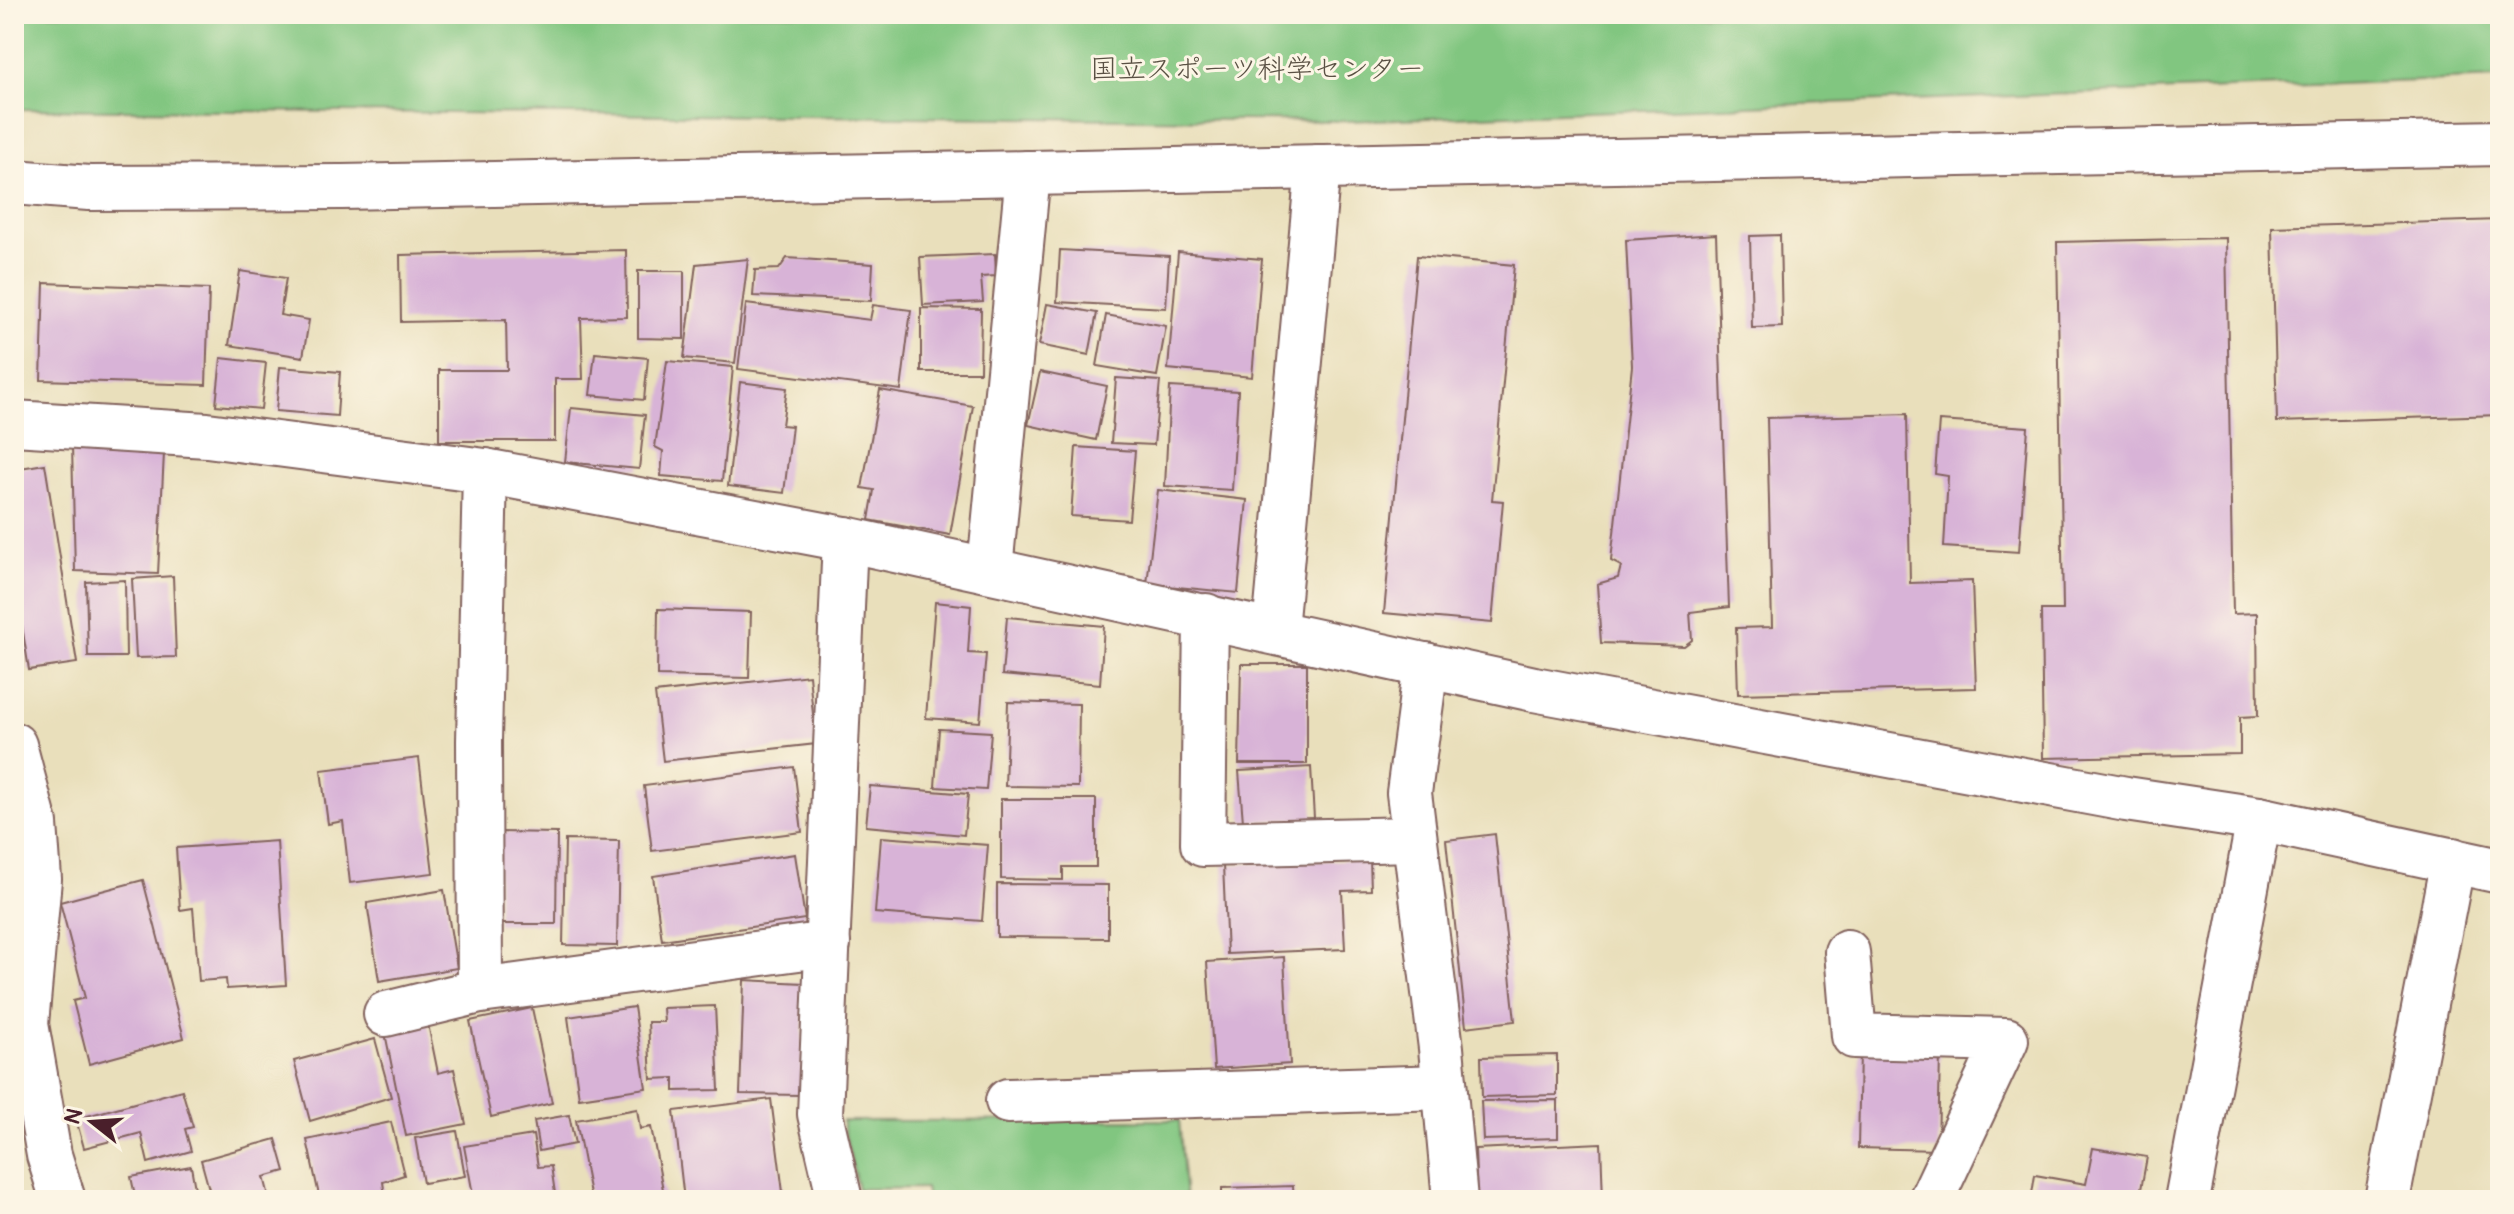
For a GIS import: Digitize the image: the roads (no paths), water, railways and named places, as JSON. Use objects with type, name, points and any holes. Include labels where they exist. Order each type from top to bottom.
[{"type":"street","points":[[14,182],[89,188],[342,187],[2500,143]]},
{"type":"street","points":[[1275,630],[1318,167]]},
{"type":"street","points":[[990,569],[1028,173]]},
{"type":"street","points":[[14,423],[207,435],[485,471],[990,569],[1534,689],[2126,799],[2259,819],[2500,871]]},
{"type":"street","points":[[480,991],[479,741],[485,471]]},
{"type":"street","points":[[840,1200],[820,1114],[845,539]]},
{"type":"street","points":[[1206,616],[1203,844],[1414,839]]},
{"type":"street","points":[[1426,665],[1409,793],[1455,1200]]},
{"type":"street","points":[[14,745],[35,824],[39,879],[26,1024],[49,1155],[63,1200]]},
{"type":"street","points":[[2187,1200],[2259,819]]},
{"type":"street","points":[[2387,1200],[2453,860]]},
{"type":"street","points":[[386,1014],[480,991],[828,944]]},
{"type":"street","points":[[1847,952],[1854,1036],[2006,1040],[1931,1200]]},
{"type":"street","points":[[1008,1101],[1443,1087]]},
{"type":"park label","name":"国立スポーツ科学センター","points":[[1257,68]]}]
